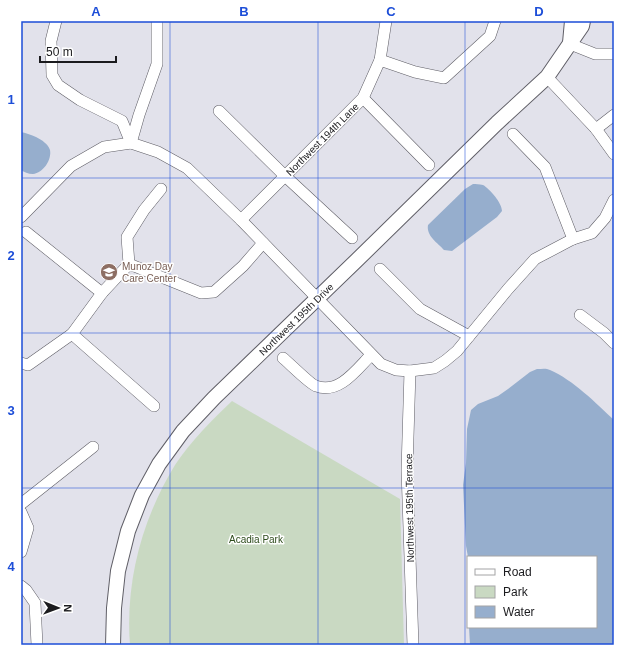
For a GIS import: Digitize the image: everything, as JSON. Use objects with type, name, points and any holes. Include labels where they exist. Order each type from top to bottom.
[{"type":"street","points":[[56,21],[51,41],[52,75],[58,85],[80,100],[122,122],[131,143]]},
{"type":"street","points":[[131,143],[139,115],[158,64],[157,21]]},
{"type":"street","name":"Northwest 194th Lane","points":[[241,220],[363,98],[380,60],[386,21]]},
{"type":"street","points":[[380,60],[415,72],[444,78],[490,36],[495,21]]},
{"type":"street","name":"Northwest 195th Drive","points":[[570,44],[572,21]]},
{"type":"street","name":"Northwest 195th Drive","points":[[113,645],[114,608],[118,571],[128,531],[142,495],[159,464],[183,431],[214,398],[547,77],[582,26],[583,21]]},
{"type":"street","points":[[570,44],[595,54],[614,54]]},
{"type":"street","points":[[547,77],[596,129],[614,154]]},
{"type":"street","points":[[363,98],[429,165]]},
{"type":"street","points":[[220,111],[352,238]]},
{"type":"street","points":[[596,129],[614,114]]},
{"type":"street","points":[[513,134],[545,167],[572,239]]},
{"type":"street","points":[[21,217],[71,166],[104,147],[131,143],[158,152],[187,168],[241,220],[381,364],[396,370],[410,371],[434,368],[457,351],[535,259],[572,239],[592,233],[605,218],[614,200]]},
{"type":"street","points":[[21,363],[28,366],[72,334],[102,293],[129,264],[127,237],[144,210],[160,189]]},
{"type":"street","points":[[26,232],[102,293]]},
{"type":"street","points":[[129,264],[201,293],[214,292],[243,266],[263,243]]},
{"type":"street","points":[[380,269],[420,309],[469,336]]},
{"type":"street","points":[[580,315],[604,333],[614,343]]},
{"type":"street","points":[[72,334],[154,406]]},
{"type":"street","points":[[283,358],[315,386],[331,388],[342,383],[371,355]]},
{"type":"street","name":"Northwest 195th Terrace","points":[[410,371],[407,470],[413,645]]},
{"type":"street","points":[[21,504],[93,447]]},
{"type":"street","points":[[21,512],[28,528],[21,552]]},
{"type":"street","points":[[21,586],[35,602],[37,645]]},
{"type":"green space","name":"Acadia Park","points":[[232,401],[400,499],[404,645],[130,645],[129,621],[133,575],[138,552],[153,507],[163,486],[181,456]]},
{"type":"water","points":[[21,132],[40,139],[50,150],[50,158],[48,162],[43,169],[37,173],[29,174],[21,170]]},
{"type":"water","points":[[473,184],[483,185],[489,190],[498,200],[502,211],[497,217],[452,251],[444,250],[429,233],[428,225],[465,189]]},
{"type":"water","points":[[537,369],[548,369],[559,374],[584,392],[614,420],[614,645],[470,645],[469,628],[597,628],[597,556],[468,556],[463,485],[466,463],[467,429],[471,410],[478,404],[498,396],[530,372]]},
{"type":"place","name":"Munoz Day Care Center","points":[[109,272]]}]
